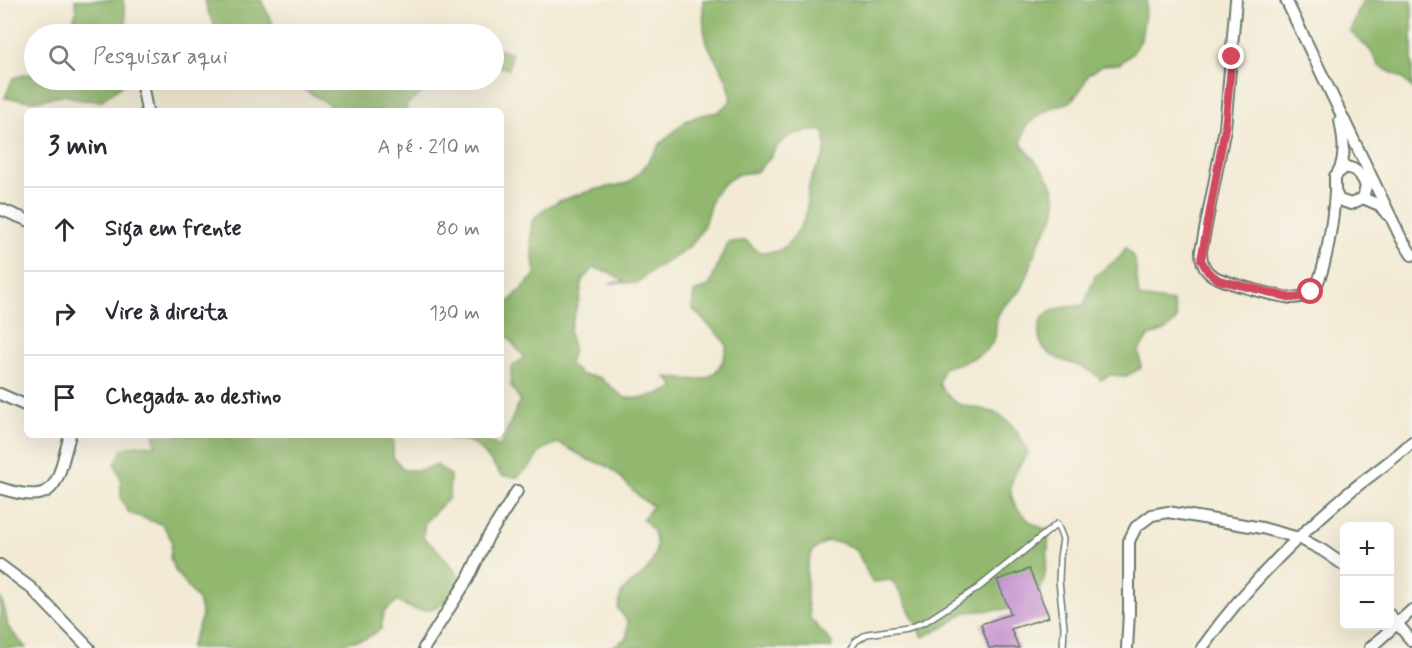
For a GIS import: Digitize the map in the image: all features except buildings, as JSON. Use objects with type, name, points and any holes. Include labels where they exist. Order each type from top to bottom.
[{"type":"street","points":[[1286,0],[1384,203],[1412,255]]},
{"type":"street","points":[[1238,3],[1225,128],[1201,251],[1203,266],[1219,280],[1292,298],[1311,292],[1319,281],[1334,213],[1335,176],[1342,165],[1344,144],[1339,113],[1334,99]]},
{"type":"street","points":[[143,90],[146,108]]},
{"type":"street","points":[[1334,213],[1363,198],[1366,186],[1362,177],[1358,148]]},
{"type":"street","points":[[1335,176],[1347,168],[1362,177],[1384,203]]},
{"type":"street","points":[[1335,191],[1339,200],[1351,204]]},
{"type":"street","points":[[1363,198],[1379,205],[1393,221]]},
{"type":"street","points":[[0,209],[24,219]]},
{"type":"street","points":[[0,394],[24,405]]},
{"type":"street","points":[[0,488],[16,494],[38,496],[50,490],[57,480],[69,438]]},
{"type":"street","points":[[1202,648],[1243,596],[1278,557],[1348,494],[1398,456],[1412,442]]},
{"type":"street","points":[[424,648],[468,579],[488,537],[517,492]]},
{"type":"street","points":[[1126,648],[1129,613],[1129,541],[1136,527],[1152,515],[1168,512],[1262,528],[1299,538],[1340,562]]},
{"type":"street","points":[[0,565],[31,588],[89,648]]},
{"type":"street","points":[[1394,619],[1412,610]]},
{"type":"street","points":[[1394,620],[1412,641]]},
{"type":"street","points":[[1370,648],[1384,630]]},
{"type":"lane","points":[[851,648],[856,641],[867,634],[908,628],[925,622],[978,588],[1058,524],[1064,539],[1060,557],[1059,581],[1064,627],[1063,648]]},
{"type":"green space","points":[[75,0],[123,0],[127,24],[71,24],[76,13]]},
{"type":"green space","points":[[205,0],[261,0],[273,24],[214,24]]},
{"type":"green space","points":[[703,0],[1147,0],[1141,40],[1132,54],[1119,64],[1103,65],[1089,74],[1081,89],[1070,102],[1039,115],[1026,126],[1021,143],[1052,185],[1056,201],[1054,214],[1040,241],[1023,285],[999,313],[992,343],[973,358],[943,368],[939,384],[952,400],[964,406],[1001,416],[1019,434],[1028,452],[1014,475],[1012,497],[1015,505],[1027,519],[1049,530],[1044,580],[1037,598],[1024,608],[966,612],[944,627],[923,637],[901,593],[891,580],[872,582],[857,551],[843,543],[827,541],[813,550],[807,566],[807,601],[810,618],[832,643],[831,648],[610,648],[627,638],[628,622],[618,609],[622,593],[648,569],[655,555],[655,536],[642,519],[653,506],[641,498],[610,468],[558,443],[541,450],[532,464],[518,477],[502,476],[472,443],[450,438],[484,438],[500,447],[520,400],[511,386],[511,368],[524,357],[504,332],[504,307],[535,275],[531,239],[532,221],[544,209],[559,201],[593,190],[628,183],[642,170],[661,143],[686,121],[718,112],[730,102],[729,85],[710,50],[704,27]],"holes":[[[808,131],[824,131],[824,155],[810,182],[806,215],[792,239],[782,249],[771,252],[759,252],[746,241],[729,242],[709,286],[694,292],[692,308],[727,345],[724,358],[714,374],[698,379],[666,377],[676,388],[644,398],[625,398],[599,377],[582,375],[569,364],[573,348],[569,332],[580,296],[582,280],[594,268],[611,273],[624,281],[609,283],[637,283],[693,243],[703,228],[713,196],[724,183],[738,174],[756,172],[778,145],[791,135]]]},
{"type":"green space","points":[[1363,0],[1412,0],[1412,88],[1402,78],[1379,66],[1370,50],[1350,31]]},
{"type":"green space","points":[[504,51],[511,53],[509,69],[504,68]]},
{"type":"green space","points":[[24,75],[24,90],[115,90],[101,101],[81,100],[65,95],[34,101],[5,98],[13,78]]},
{"type":"green space","points":[[305,90],[426,90],[407,104],[406,108],[331,108],[327,103]]},
{"type":"green space","points":[[1126,247],[1135,260],[1139,297],[1173,302],[1177,319],[1165,331],[1149,336],[1139,350],[1141,368],[1126,376],[1109,375],[1101,380],[1083,367],[1052,356],[1040,341],[1039,328],[1044,316],[1050,312],[1084,305],[1095,276],[1120,257]]},
{"type":"green space","points":[[154,438],[392,438],[393,457],[404,470],[422,470],[437,465],[450,475],[449,498],[425,522],[423,538],[437,549],[459,576],[458,593],[429,610],[414,609],[397,601],[384,612],[381,629],[365,639],[348,642],[340,648],[190,648],[202,616],[198,600],[176,572],[170,558],[172,541],[163,525],[129,513],[121,498],[121,479],[115,464],[122,449],[138,445],[155,446]]},
{"type":"green space","points":[[0,597],[8,627],[26,648],[0,648]]},
{"type":"route","points":[[1232,57],[1225,128],[1201,251],[1203,266],[1219,280],[1292,298],[1311,292]]}]
